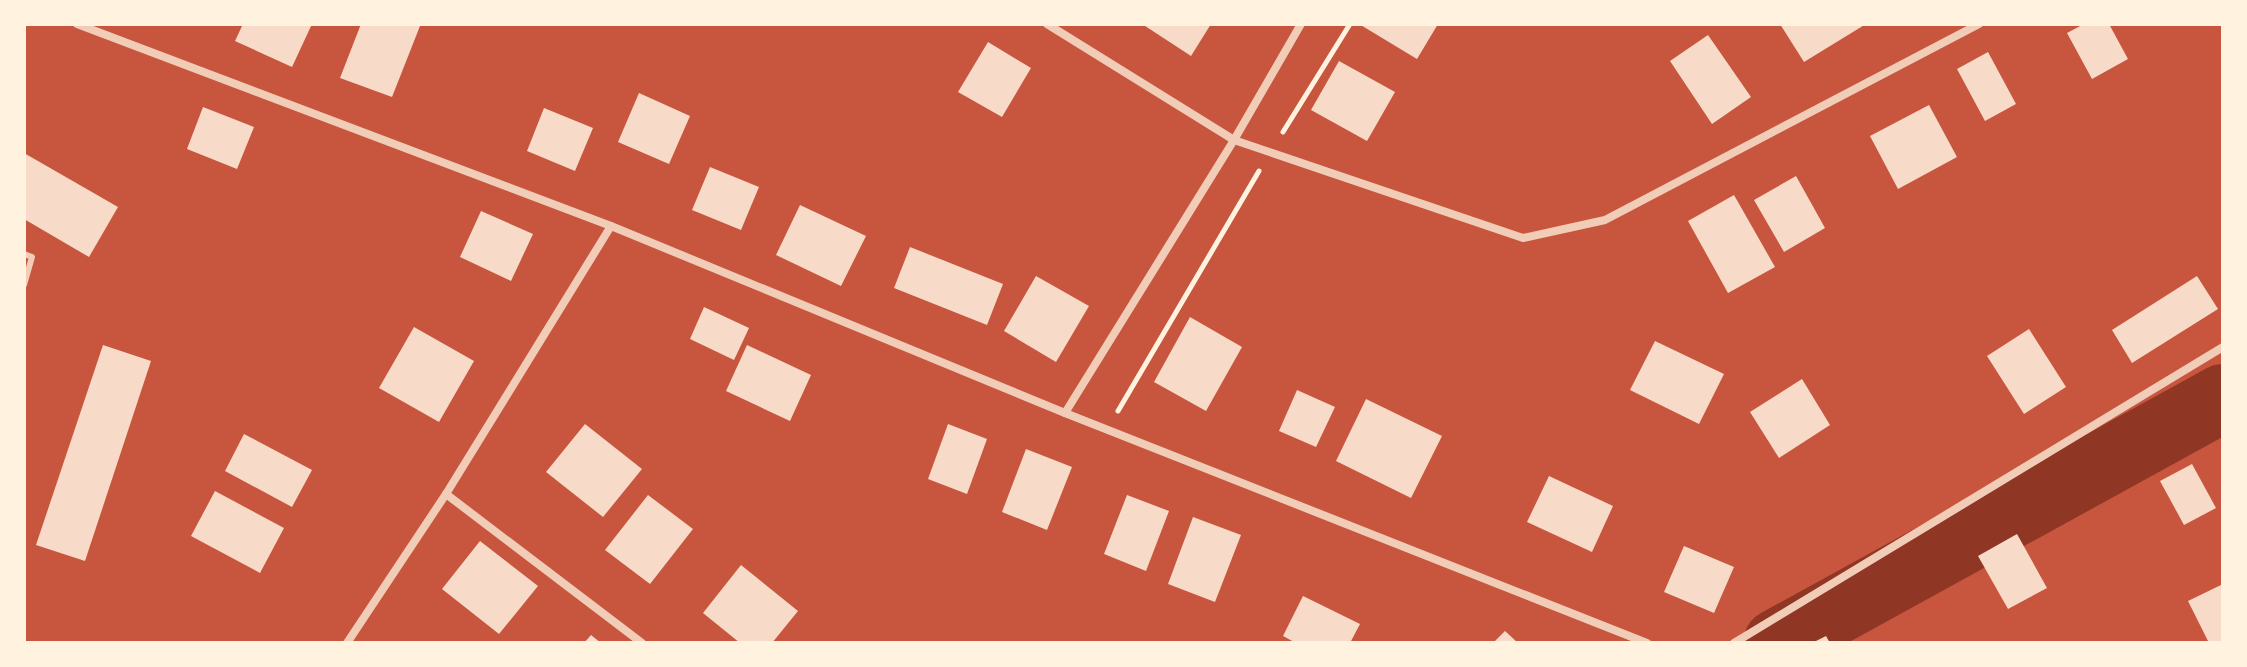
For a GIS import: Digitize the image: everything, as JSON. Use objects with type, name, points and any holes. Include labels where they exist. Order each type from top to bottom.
[{"type":"street","points":[[77,24],[611,226],[1065,413],[1647,643]]},
{"type":"street","points":[[1047,24],[1234,140],[1523,238],[1605,220],[1979,24]]},
{"type":"street","points":[[1065,413],[1234,140],[1301,24]]},
{"type":"street","points":[[347,643],[446,494],[611,226]]},
{"type":"street","points":[[1734,643],[2223,347]]},
{"type":"street","points":[[446,494],[642,643]]},
{"type":"lane","points":[[24,254],[32,257],[24,285]]},
{"type":"path","points":[[1107,429],[1270,152],[1350,24]]},
{"type":"building","points":[[243,24],[312,24],[292,67],[235,41]]},
{"type":"building","points":[[361,24],[420,26],[392,97],[340,78]]},
{"type":"building","points":[[1142,24],[1211,24],[1191,56]]},
{"type":"building","points":[[1359,24],[1438,24],[1417,59]]},
{"type":"building","points":[[1780,24],[1866,24],[1804,62]]},
{"type":"building","points":[[2084,24],[2109,24],[2128,59],[2092,79],[2067,33]]},
{"type":"building","points":[[1708,35],[1751,97],[1712,124],[1670,61]]},
{"type":"building","points":[[988,42],[1031,68],[1002,117],[958,92]]},
{"type":"building","points":[[1988,52],[2016,104],[1985,121],[1957,69]]},
{"type":"building","points":[[1339,61],[1395,92],[1367,141],[1311,110]]},
{"type":"building","points":[[639,93],[690,116],[669,164],[618,142]]},
{"type":"building","points":[[1929,105],[1957,157],[1898,189],[1870,136]]},
{"type":"building","points":[[203,107],[254,127],[237,169],[187,149]]},
{"type":"building","points":[[544,108],[593,128],[575,171],[527,151]]},
{"type":"building","points":[[24,153],[118,207],[89,257],[24,219]]},
{"type":"building","points":[[710,167],[759,187],[741,230],[692,210]]},
{"type":"building","points":[[1796,176],[1825,228],[1784,252],[1754,200]]},
{"type":"building","points":[[1734,195],[1775,267],[1728,293],[1688,221]]},
{"type":"building","points":[[800,205],[866,236],[841,286],[776,255]]},
{"type":"building","points":[[481,211],[533,234],[511,281],[460,257]]},
{"type":"building","points":[[910,247],[1003,284],[987,325],[894,288]]},
{"type":"building","points":[[1036,276],[1089,306],[1056,362],[1004,331]]},
{"type":"building","points":[[2197,276],[2218,309],[2132,363],[2112,330]]},
{"type":"building","points":[[704,307],[749,328],[734,360],[690,339]]},
{"type":"building","points":[[1190,317],[1242,347],[1206,411],[1154,382]]},
{"type":"building","points":[[414,327],[474,361],[439,422],[379,388]]},
{"type":"building","points":[[2029,329],[2066,387],[2024,414],[1987,356]]},
{"type":"building","points":[[1655,341],[1724,374],[1699,424],[1630,390]]},
{"type":"building","points":[[103,345],[151,361],[85,561],[36,545]]},
{"type":"building","points":[[747,345],[811,375],[790,421],[726,391]]},
{"type":"building","points":[[1802,379],[1830,425],[1779,458],[1750,412]]},
{"type":"building","points":[[1297,390],[1335,407],[1316,447],[1279,431]]},
{"type":"building","points":[[1366,399],[1442,436],[1411,498],[1336,461]]},
{"type":"building","points":[[585,424],[642,469],[603,517],[546,472]]},
{"type":"building","points":[[948,424],[987,439],[967,494],[928,479]]},
{"type":"building","points":[[244,434],[312,470],[292,507],[225,471]]},
{"type":"building","points":[[1026,449],[1072,467],[1047,530],[1002,512]]},
{"type":"building","points":[[2192,464],[2216,508],[2184,525],[2160,481]]},
{"type":"building","points":[[1549,476],[1613,506],[1592,552],[1527,522]]},
{"type":"building","points":[[215,491],[284,528],[260,573],[191,536]]},
{"type":"building","points":[[648,495],[693,529],[650,584],[605,550]]},
{"type":"building","points":[[1127,495],[1169,511],[1146,571],[1104,554]]},
{"type":"building","points":[[1193,517],[1241,535],[1215,602],[1168,584]]},
{"type":"building","points":[[2017,534],[2047,588],[2008,609],[1978,556]]},
{"type":"building","points":[[480,541],[538,586],[499,634],[442,589]]},
{"type":"building","points":[[1684,546],[1734,567],[1714,613],[1664,592]]},
{"type":"building","points":[[741,565],[798,611],[772,643],[740,643],[703,613]]},
{"type":"building","points":[[2223,584],[2223,643],[2209,643],[2188,601]]},
{"type":"building","points":[[1303,596],[1360,624],[1350,643],[1296,643],[1283,636]]},
{"type":"building","points":[[1505,631],[1518,643],[1493,643]]},
{"type":"building","points":[[591,635],[601,643],[584,643]]},
{"type":"building","points":[[1826,636],[1830,643],[1812,643]]},
{"type":"waterway","points":[[1777,643],[2223,398]]}]
